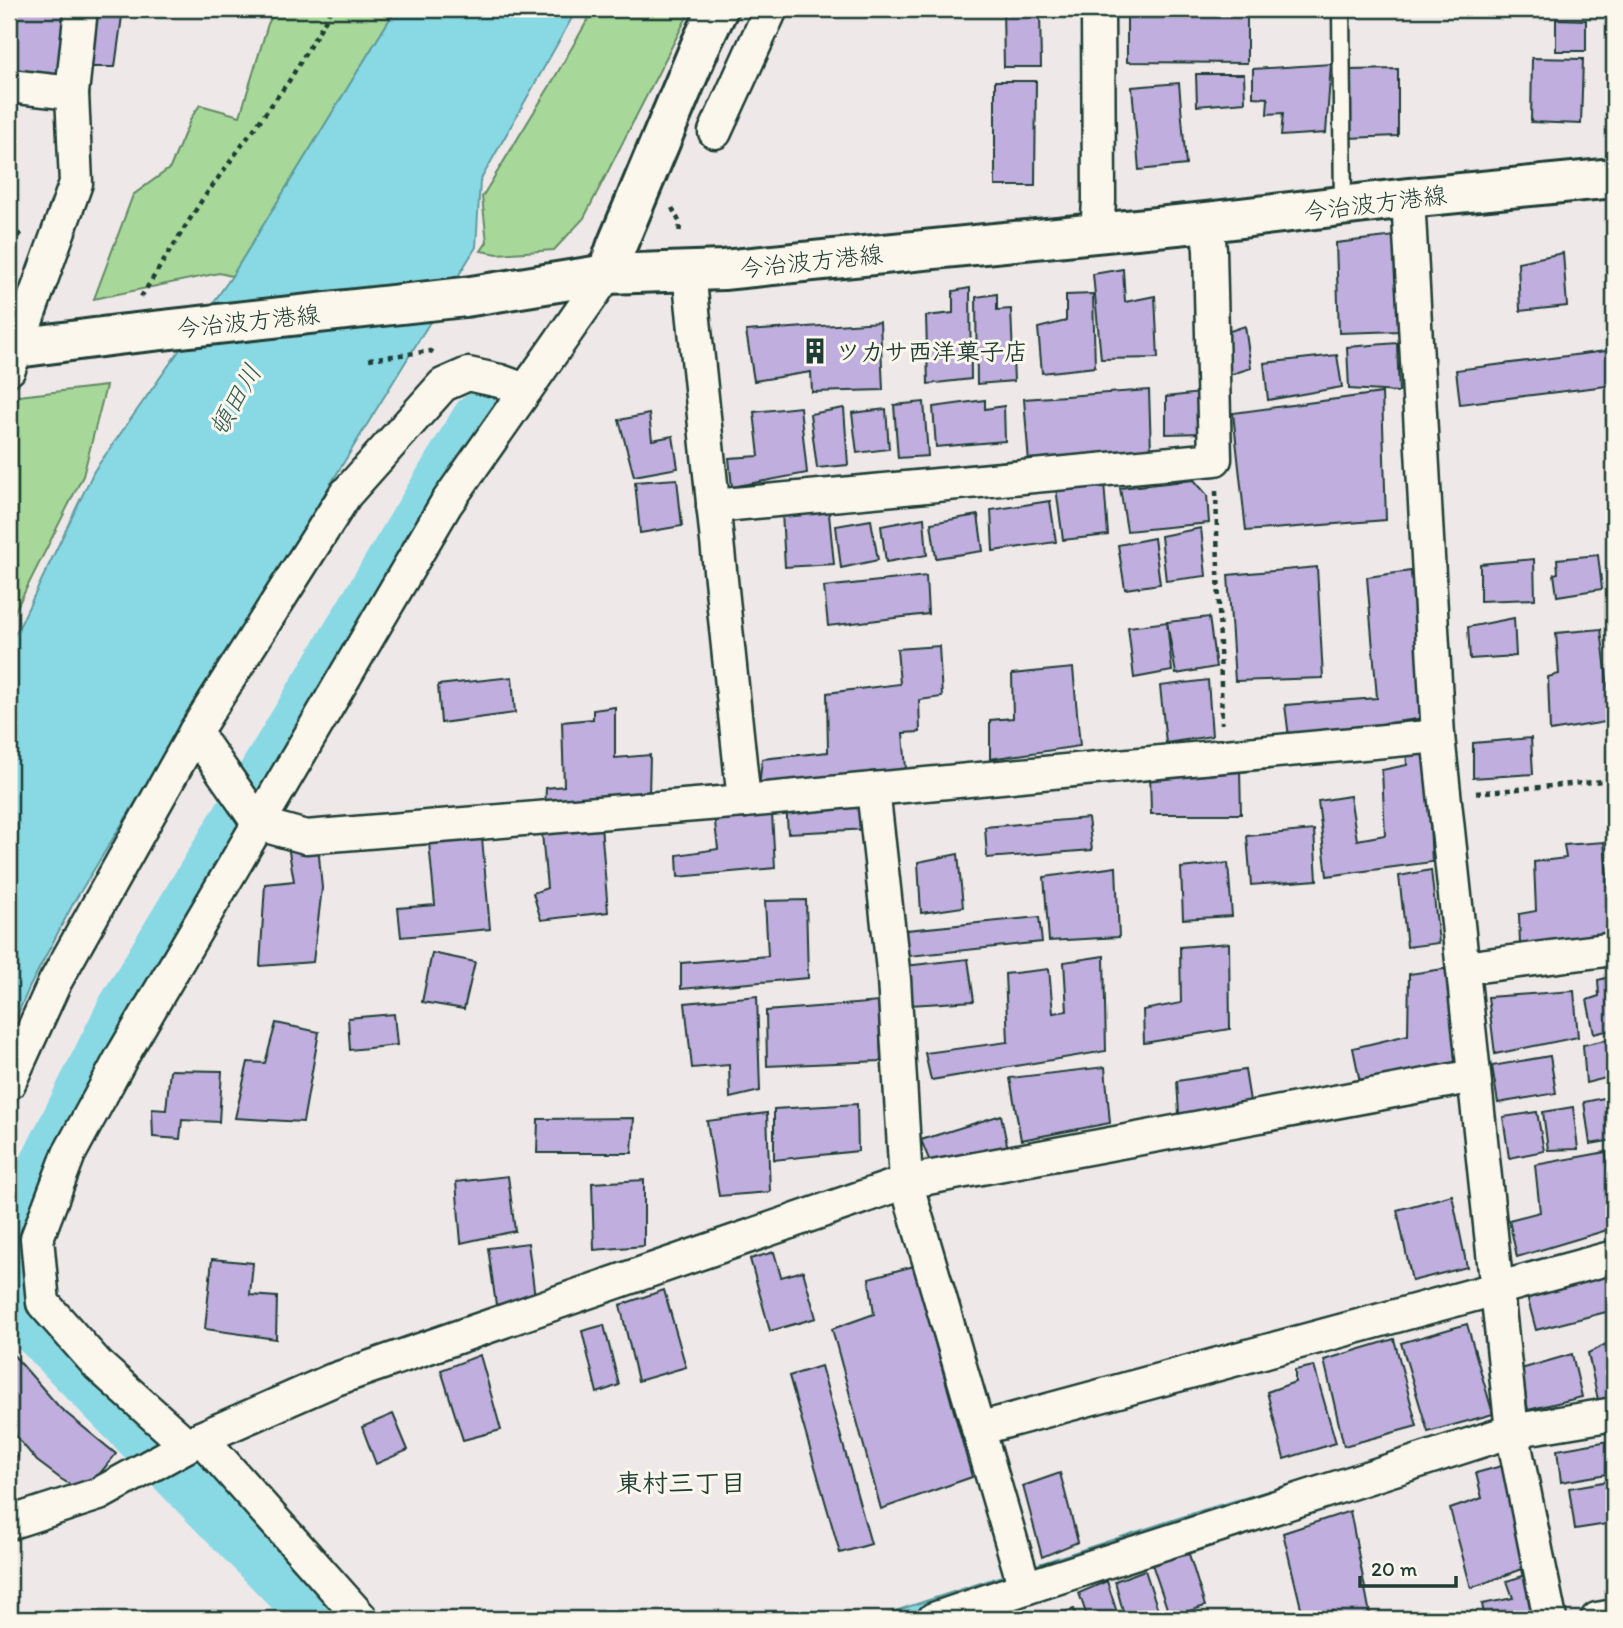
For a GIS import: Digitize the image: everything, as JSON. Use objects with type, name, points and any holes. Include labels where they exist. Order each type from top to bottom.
[{"type":"main road","points":[[607,274],[718,9]]},
{"type":"main road","name":"今治波方港線","points":[[11,356],[117,335],[465,297],[607,274],[689,272],[1207,222],[1408,198],[1614,178]]},
{"type":"street","points":[[11,356],[76,183],[72,93],[81,9]]},
{"type":"street","points":[[715,132],[771,9]]},
{"type":"street","points":[[1097,233],[1098,9]]},
{"type":"street","points":[[9,86],[72,93]]},
{"type":"street","points":[[1408,198],[1438,736],[1512,1431],[1550,1619]]},
{"type":"street","points":[[713,506],[1215,459],[1207,222]]},
{"type":"street","points":[[689,272],[744,801]]},
{"type":"street","points":[[362,1619],[194,1442],[99,1366],[43,1303],[37,1238],[69,1154],[124,1053],[446,503],[607,274]]},
{"type":"street","points":[[9,1083],[55,982],[195,732],[345,495],[443,385],[468,374],[500,380],[525,390]]},
{"type":"street","points":[[195,732],[259,824],[306,837],[744,801],[1438,736]]},
{"type":"street","points":[[873,789],[894,979],[906,1182],[1025,1588]]},
{"type":"street","points":[[1463,968],[1614,949]]},
{"type":"street","points":[[9,1523],[99,1494],[194,1442],[333,1380],[906,1182],[1474,1076]]},
{"type":"street","points":[[978,1429],[1614,1257]]},
{"type":"street","points":[[934,1619],[1512,1431],[1614,1414]]},
{"type":"street","points":[[1597,1619],[1614,1616]]},
{"type":"lane","points":[[1341,9],[1343,207]]},
{"type":"path","points":[[117,335],[202,200],[289,81],[332,9]]},
{"type":"path","points":[[369,359],[431,351],[468,374]]},
{"type":"path","points":[[1215,459],[1223,755]]},
{"type":"path","points":[[1445,796],[1614,780]]},
{"type":"green space","points":[[276,9],[396,9],[232,276],[219,273],[94,299],[133,195],[170,168],[191,118],[200,105],[240,116],[268,24]]},
{"type":"green space","points":[[594,9],[691,9],[584,218],[554,250],[498,254],[481,251],[487,242],[482,197]]},
{"type":"green space","points":[[106,386],[83,476],[9,623],[9,421],[19,396]]},
{"type":"water","name":"頓田川","points":[[396,9],[577,9],[480,181],[476,247],[74,902],[29,988],[9,1034],[9,645],[94,471],[232,276]]},
{"type":"water","points":[[1402,1452],[918,1619],[871,1619],[1203,1510]]},
{"type":"building","points":[[9,9],[69,9],[62,78],[9,74]]},
{"type":"building","points":[[95,9],[123,9],[115,67],[88,67]]},
{"type":"building","points":[[1003,9],[1040,9],[1041,67],[1004,67]]},
{"type":"building","points":[[1127,15],[1247,16],[1247,63],[1127,62]]},
{"type":"building","points":[[1556,19],[1586,20],[1586,51],[1556,51]]},
{"type":"building","points":[[1532,58],[1583,59],[1581,124],[1531,122]]},
{"type":"building","points":[[1331,64],[1326,133],[1281,136],[1283,113],[1267,114],[1268,98],[1253,97],[1253,69]]},
{"type":"building","points":[[1398,69],[1398,136],[1348,138],[1350,70]]},
{"type":"building","points":[[1196,74],[1244,74],[1245,102],[1197,106]]},
{"type":"building","points":[[995,81],[1036,81],[1035,186],[995,186]]},
{"type":"building","points":[[1179,83],[1186,165],[1139,170],[1132,87]]},
{"type":"building","points":[[11,111],[11,200],[9,200]]},
{"type":"building","points":[[1614,207],[1614,263],[1609,208]]},
{"type":"building","points":[[1395,236],[1402,331],[1339,333],[1336,243]]},
{"type":"building","points":[[1563,253],[1567,306],[1520,311],[1518,262]]},
{"type":"building","points":[[1123,269],[1125,302],[1155,296],[1158,358],[1101,359],[1093,274]]},
{"type":"building","points":[[970,288],[971,379],[928,384],[926,316],[953,313],[953,291]]},
{"type":"building","points":[[997,294],[997,310],[1011,309],[1014,381],[977,384],[976,297]]},
{"type":"building","points":[[1093,294],[1095,367],[1042,373],[1038,328],[1066,321],[1066,295]]},
{"type":"building","name":"ツカサ西洋菓子店","points":[[880,322],[883,390],[812,392],[811,372],[754,381],[746,331]]},
{"type":"building","points":[[1245,326],[1251,368],[1226,376],[1224,333]]},
{"type":"building","points":[[1397,343],[1399,392],[1349,389],[1347,347]]},
{"type":"building","points":[[1614,350],[1614,385],[1460,404],[1456,370]]},
{"type":"building","points":[[1337,355],[1342,387],[1268,400],[1264,363]]},
{"type":"building","points":[[1149,390],[1151,451],[1029,463],[1024,399]]},
{"type":"building","points":[[1200,393],[1203,433],[1166,434],[1166,397]]},
{"type":"building","points":[[1382,393],[1386,520],[1246,531],[1233,413]]},
{"type":"building","points":[[985,400],[985,409],[1004,406],[1005,441],[936,447],[933,407]]},
{"type":"building","points":[[924,402],[928,456],[898,458],[894,405]]},
{"type":"building","points":[[800,407],[807,473],[732,487],[729,458],[759,456],[754,412]]},
{"type":"building","points":[[844,408],[848,465],[817,468],[810,414]]},
{"type":"building","points":[[886,409],[889,449],[857,453],[852,413]]},
{"type":"building","points":[[649,414],[652,440],[673,436],[678,468],[634,476],[619,420]]},
{"type":"building","points":[[1614,417],[1614,444],[1609,444],[1606,418]]},
{"type":"building","points":[[677,479],[682,526],[640,533],[635,482]]},
{"type":"building","points":[[1194,480],[1207,495],[1209,523],[1127,531],[1120,488]]},
{"type":"building","points":[[1104,482],[1108,535],[1063,540],[1056,488]]},
{"type":"building","points":[[1050,501],[1056,542],[993,551],[991,510]]},
{"type":"building","points":[[828,504],[834,564],[785,567],[782,512]]},
{"type":"building","points":[[978,515],[983,551],[936,558],[931,523]]},
{"type":"building","points":[[924,518],[927,555],[886,562],[881,526]]},
{"type":"building","points":[[871,520],[878,560],[841,568],[836,526]]},
{"type":"building","points":[[1201,528],[1206,576],[1166,581],[1161,536]]},
{"type":"building","points":[[1154,538],[1160,584],[1125,589],[1118,545]]},
{"type":"building","points":[[1598,555],[1602,589],[1557,596],[1554,574],[1558,573],[1557,559]]},
{"type":"building","points":[[1534,559],[1535,599],[1480,601],[1480,564]]},
{"type":"building","points":[[1317,567],[1323,678],[1235,681],[1228,575]]},
{"type":"building","points":[[1411,571],[1424,718],[1289,737],[1285,705],[1377,698],[1367,577]]},
{"type":"building","points":[[926,576],[928,614],[828,626],[824,587]]},
{"type":"building","points":[[1209,617],[1216,667],[1176,674],[1167,622]]},
{"type":"building","points":[[1514,618],[1516,656],[1470,659],[1468,627]]},
{"type":"building","points":[[1167,622],[1172,671],[1134,678],[1128,627]]},
{"type":"building","points":[[1601,629],[1612,721],[1550,731],[1548,677],[1559,674],[1556,633]]},
{"type":"building","points":[[939,646],[942,697],[919,700],[920,732],[903,733],[906,769],[759,788],[762,759],[828,752],[827,693],[900,684],[897,649]]},
{"type":"building","points":[[1073,668],[1080,746],[990,759],[990,720],[1013,718],[1012,674]]},
{"type":"building","points":[[512,677],[515,713],[441,723],[438,685]]},
{"type":"building","points":[[1208,680],[1212,736],[1166,743],[1160,686]]},
{"type":"building","points":[[615,707],[615,758],[650,755],[649,795],[545,808],[546,788],[564,786],[562,722],[593,719],[593,710]]},
{"type":"building","points":[[1531,738],[1533,774],[1473,778],[1473,743]]},
{"type":"building","points":[[1426,748],[1432,862],[1327,876],[1318,801],[1350,796],[1357,840],[1385,835],[1382,770],[1407,765],[1406,749]]},
{"type":"building","points":[[1240,769],[1241,814],[1151,814],[1150,772]]},
{"type":"building","points":[[868,795],[870,829],[788,833],[786,804]]},
{"type":"building","points":[[772,813],[775,868],[678,877],[677,855],[718,849],[714,814]]},
{"type":"building","points":[[1088,818],[1092,850],[987,858],[985,827]]},
{"type":"building","points":[[601,825],[608,912],[541,920],[533,893],[547,888],[542,833]]},
{"type":"building","points":[[1314,830],[1317,880],[1251,885],[1247,836]]},
{"type":"building","points":[[482,838],[490,929],[401,937],[398,908],[435,905],[429,843]]},
{"type":"building","points":[[1604,842],[1612,932],[1520,945],[1519,914],[1536,911],[1534,862],[1566,858],[1564,845]]},
{"type":"building","points":[[318,845],[322,888],[313,962],[260,966],[265,884],[294,881],[288,846]]},
{"type":"building","points":[[958,854],[963,907],[921,913],[918,862]]},
{"type":"building","points":[[1228,863],[1232,916],[1183,919],[1181,868]]},
{"type":"building","points":[[1116,867],[1119,937],[1049,941],[1044,877]]},
{"type":"building","points":[[1431,870],[1439,943],[1407,947],[1399,876]]},
{"type":"building","points":[[806,900],[808,978],[681,989],[681,963],[768,956],[765,901]]},
{"type":"building","points":[[1039,917],[1042,942],[900,957],[897,931]]},
{"type":"building","points":[[1229,943],[1230,1029],[1144,1043],[1143,1010],[1181,1003],[1180,947]]},
{"type":"building","points":[[432,953],[475,962],[464,1009],[422,1002]]},
{"type":"building","points":[[1104,956],[1106,1051],[931,1080],[925,1053],[1008,1042],[1005,974],[1049,969],[1053,1013],[1067,1011],[1064,962]]},
{"type":"building","points":[[968,959],[974,1001],[910,1005],[905,966]]},
{"type":"building","points":[[1451,968],[1455,1062],[1447,1068],[1360,1082],[1353,1048],[1408,1035],[1409,974]]},
{"type":"building","points":[[1614,976],[1614,1029],[1594,1034],[1587,1000],[1599,996],[1598,980]]},
{"type":"building","points":[[1574,991],[1578,1037],[1495,1054],[1488,997]]},
{"type":"building","points":[[757,996],[760,1091],[730,1098],[729,1065],[692,1068],[685,1003]]},
{"type":"building","points":[[879,1002],[881,1061],[767,1066],[766,1011]]},
{"type":"building","points":[[394,1014],[397,1045],[350,1050],[348,1018]]},
{"type":"building","points":[[276,1023],[319,1032],[303,1122],[235,1118],[248,1062],[265,1063]]},
{"type":"building","points":[[1614,1038],[1614,1076],[1586,1083],[1583,1045]]},
{"type":"building","points":[[1550,1056],[1556,1093],[1498,1103],[1492,1066]]},
{"type":"building","points":[[1105,1067],[1110,1123],[1021,1140],[1010,1078]]},
{"type":"building","points":[[170,1070],[222,1071],[219,1122],[182,1120],[180,1139],[153,1137],[152,1109],[166,1110]]},
{"type":"building","points":[[1245,1070],[1250,1101],[1179,1114],[1177,1081]]},
{"type":"building","points":[[1614,1096],[1614,1140],[1590,1144],[1584,1102]]},
{"type":"building","points":[[857,1104],[858,1151],[774,1160],[774,1109]]},
{"type":"building","points":[[1573,1107],[1578,1149],[1548,1150],[1543,1112]]},
{"type":"building","points":[[1537,1112],[1544,1151],[1509,1158],[1503,1117]]},
{"type":"building","points":[[767,1113],[770,1192],[719,1196],[707,1121]]},
{"type":"building","points":[[1001,1115],[1009,1154],[932,1167],[921,1140]]},
{"type":"building","points":[[634,1118],[632,1153],[537,1153],[538,1119]]},
{"type":"building","points":[[1606,1152],[1614,1228],[1517,1257],[1509,1220],[1540,1212],[1535,1165]]},
{"type":"building","points":[[508,1176],[515,1231],[461,1243],[456,1182]]},
{"type":"building","points":[[644,1180],[644,1246],[594,1250],[592,1183]]},
{"type":"building","points":[[1452,1195],[1467,1267],[1412,1281],[1397,1210]]},
{"type":"building","points":[[528,1243],[535,1297],[496,1305],[488,1248]]},
{"type":"building","points":[[774,1252],[781,1277],[803,1271],[816,1318],[770,1331],[750,1259]]},
{"type":"building","points":[[212,1259],[253,1263],[250,1295],[277,1297],[276,1339],[205,1329]]},
{"type":"building","points":[[914,1266],[972,1477],[881,1509],[832,1329],[874,1314],[869,1278]]},
{"type":"building","points":[[1614,1275],[1614,1310],[1536,1330],[1527,1296]]},
{"type":"building","points":[[664,1290],[686,1367],[638,1381],[620,1305]]},
{"type":"building","points":[[1467,1324],[1493,1414],[1428,1432],[1401,1343]]},
{"type":"building","points":[[604,1325],[619,1385],[597,1393],[582,1331]]},
{"type":"building","points":[[1394,1339],[1417,1426],[1344,1446],[1324,1360]]},
{"type":"building","points":[[1606,1344],[1614,1355],[1614,1395],[1598,1400],[1588,1353]]},
{"type":"building","points":[[9,1350],[60,1408],[116,1454],[84,1493],[37,1461],[9,1428]]},
{"type":"building","points":[[1572,1354],[1582,1397],[1528,1410],[1521,1369]]},
{"type":"building","points":[[480,1355],[501,1430],[463,1440],[441,1370]]},
{"type":"building","points":[[821,1366],[871,1544],[840,1553],[789,1376]]},
{"type":"building","points":[[1314,1366],[1336,1443],[1284,1459],[1267,1392],[1295,1382],[1295,1370]]},
{"type":"building","points":[[393,1414],[408,1450],[376,1464],[362,1427]]},
{"type":"building","points":[[1609,1441],[1613,1473],[1561,1482],[1557,1450]]},
{"type":"building","points":[[9,1448],[18,1455],[9,1479]]},
{"type":"building","points":[[1505,1465],[1525,1568],[1471,1588],[1450,1509],[1482,1498],[1476,1473]]},
{"type":"building","points":[[1060,1473],[1078,1542],[1042,1557],[1023,1486]]},
{"type":"building","points":[[1614,1480],[1614,1523],[1575,1529],[1569,1488]]},
{"type":"building","points":[[1350,1511],[1371,1619],[1335,1619],[1333,1611],[1303,1616],[1283,1533]]},
{"type":"building","points":[[1189,1554],[1205,1606],[1170,1617],[1152,1564]]},
{"type":"building","points":[[1145,1570],[1161,1619],[1125,1619],[1115,1581]]},
{"type":"building","points":[[1529,1574],[1538,1612],[1532,1619],[1485,1619],[1482,1604],[1513,1598],[1507,1581]]},
{"type":"building","points":[[1107,1581],[1119,1619],[1088,1619],[1079,1593]]},
{"type":"building","points":[[1074,1609],[1077,1619],[1043,1619]]},
{"type":"waterway","points":[[323,1619],[38,1327],[23,1279],[29,1205],[125,1012],[480,421]]},
{"type":"place","name":"ツカサ西洋菓子店","points":[[815,351]]},
{"type":"district","name":"東村三丁目","points":[[681,1483]]}]
